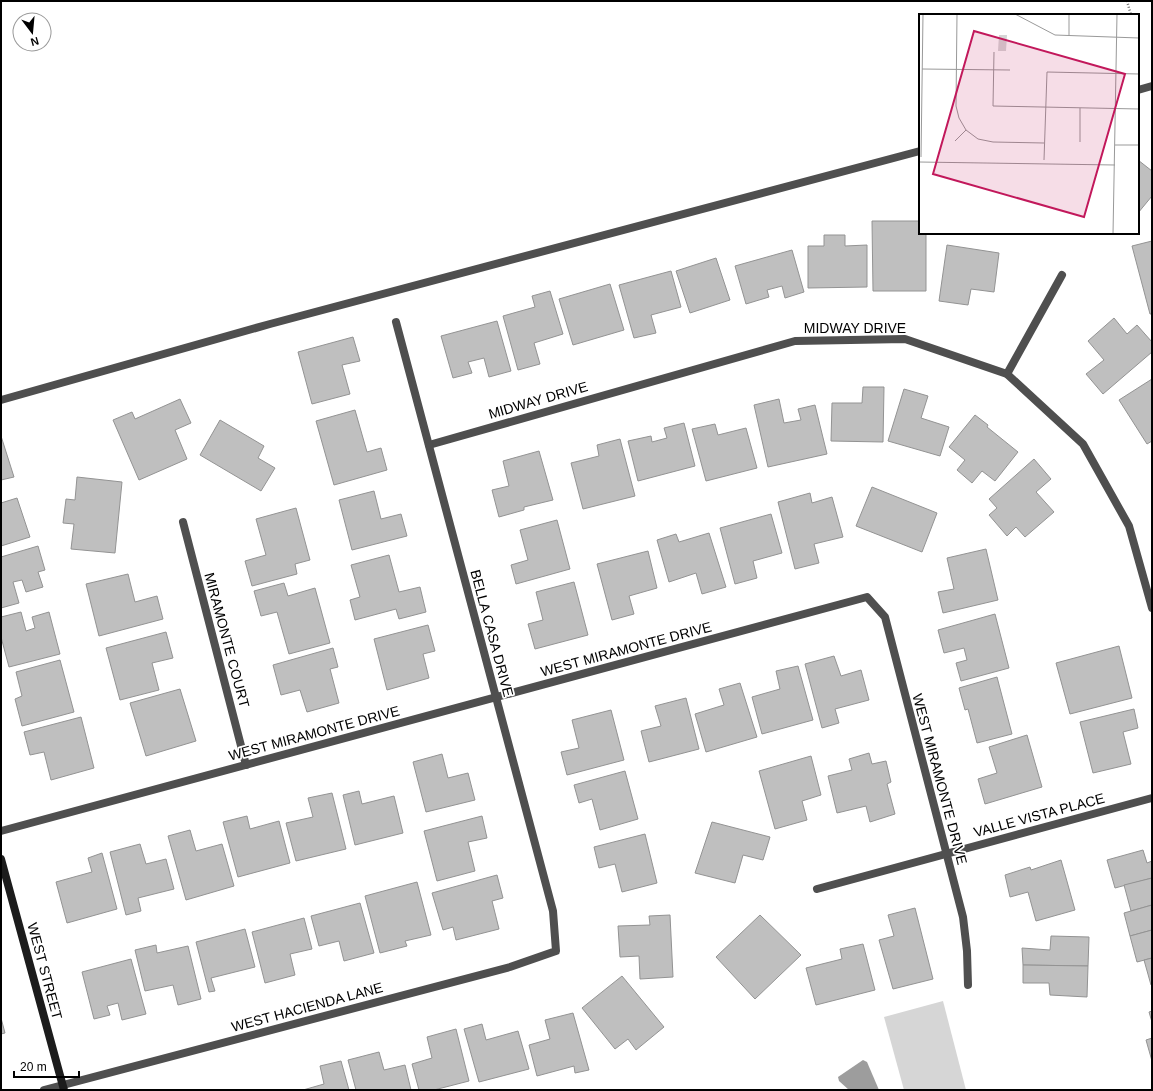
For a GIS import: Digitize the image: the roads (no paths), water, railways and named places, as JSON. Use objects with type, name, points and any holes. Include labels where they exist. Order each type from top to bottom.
[{"type":"street","points":[[1139,90],[1152,86]]},
{"type":"street","points":[[1,400],[270,324],[919,151]]},
{"type":"street","points":[[1007,374],[1062,275]]},
{"type":"street","name":"BELLA CASA DRIVE","points":[[396,322],[553,911],[556,951]]},
{"type":"street","name":"MIDWAY DRIVE","points":[[429,445],[795,341],[905,339],[1007,374],[1083,444],[1129,526],[1152,608]]},
{"type":"street","name":"MIRAMONTE COURT","points":[[183,522],[246,765]]},
{"type":"street","name":"WEST MIRAMONTE DRIVE","points":[[1,831],[496,698],[867,596],[885,617],[963,917],[967,951],[968,985]]},
{"type":"street","name":"VALLE VISTA PLACE","points":[[817,889],[1152,798]]},
{"type":"street","name":"WEST STREET","points":[[1,859],[64,1087]]},
{"type":"street","name":"WEST HACIENDA LANE","points":[[44,1090],[64,1087],[510,967],[556,951]]}]
